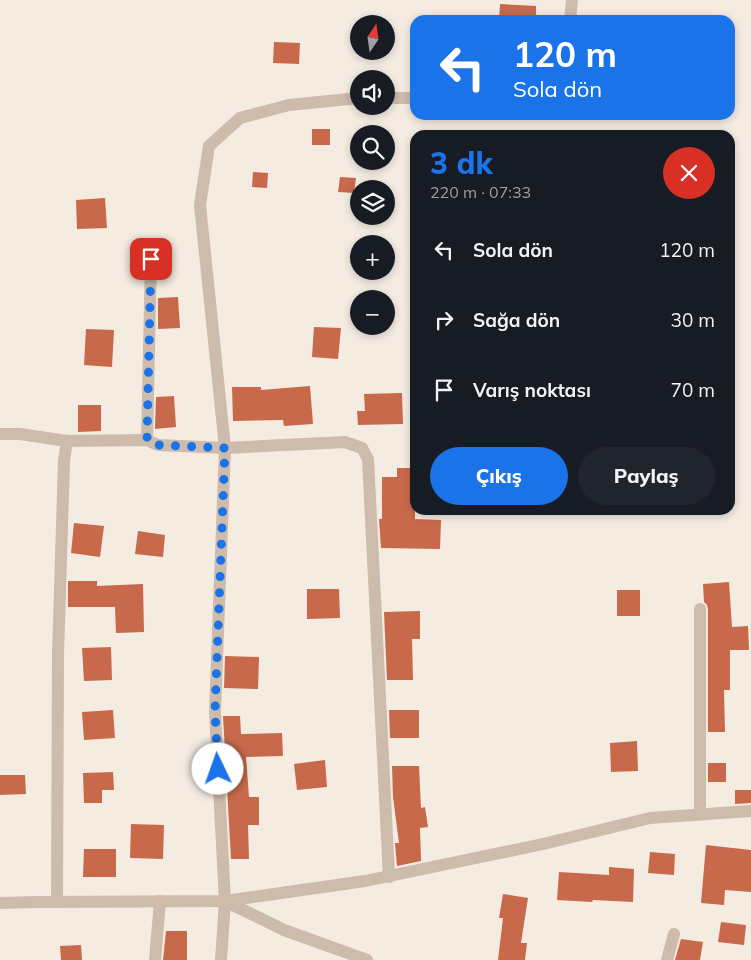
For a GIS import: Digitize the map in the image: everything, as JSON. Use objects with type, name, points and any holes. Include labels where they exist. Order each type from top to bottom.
[{"type":"street","points":[[570,15],[572,0]]},
{"type":"street","points":[[395,98],[410,98]]},
{"type":"street","points":[[221,960],[225,901],[215,712],[225,448],[200,205],[209,146],[240,118],[290,105],[350,99]]},
{"type":"street","points":[[147,440],[151,259]]},
{"type":"street","points":[[0,434],[20,434],[67,441],[147,440],[158,445],[225,448],[345,442],[362,448],[368,459],[389,876]]},
{"type":"street","points":[[57,902],[58,654],[64,461],[67,441]]},
{"type":"street","points":[[700,609],[700,814]]},
{"type":"street","points":[[0,903],[225,901],[365,881],[543,844],[650,818],[751,811]]},
{"type":"street","points":[[154,960],[160,901]]},
{"type":"street","points":[[225,901],[284,930],[367,960]]},
{"type":"street","points":[[668,960],[674,934]]},
{"type":"building","points":[[500,4],[536,6],[536,15],[499,15]]},
{"type":"building","points":[[274,42],[300,43],[299,64],[273,63]]},
{"type":"building","points":[[312,129],[330,129],[330,145],[312,145]]},
{"type":"building","points":[[253,172],[268,173],[267,188],[252,187]]},
{"type":"building","points":[[340,177],[356,178],[356,180],[350,180],[350,193],[338,192]]},
{"type":"building","points":[[105,198],[107,228],[77,229],[76,200]]},
{"type":"building","points":[[178,297],[180,328],[158,329],[158,298]]},
{"type":"building","points":[[314,327],[341,328],[338,359],[312,357]]},
{"type":"building","points":[[86,329],[114,330],[112,367],[84,365]]},
{"type":"building","points":[[310,386],[313,424],[284,426],[283,420],[233,421],[232,387],[261,387],[261,390]]},
{"type":"building","points":[[402,393],[403,424],[358,425],[357,411],[365,411],[364,394]]},
{"type":"building","points":[[174,396],[176,427],[155,429],[156,397]]},
{"type":"building","points":[[78,405],[101,405],[101,431],[78,432]]},
{"type":"building","points":[[397,468],[410,468],[410,515],[415,515],[415,519],[441,520],[440,549],[381,548],[379,519],[382,519],[382,477],[397,477]]},
{"type":"building","points":[[74,523],[104,526],[100,557],[71,553]]},
{"type":"building","points":[[138,531],[165,535],[163,557],[135,554]]},
{"type":"building","points":[[68,581],[97,581],[97,586],[143,584],[144,632],[116,633],[115,607],[68,607]]},
{"type":"building","points":[[729,582],[732,627],[748,626],[749,650],[730,650],[730,690],[724,690],[725,732],[708,732],[708,609],[704,602],[703,584]]},
{"type":"building","points":[[307,589],[339,589],[340,618],[307,619]]},
{"type":"building","points":[[617,590],[640,590],[640,616],[617,616]]},
{"type":"building","points":[[420,611],[420,639],[412,639],[413,680],[387,680],[384,612]]},
{"type":"building","points":[[111,647],[112,680],[84,681],[82,648]]},
{"type":"building","points":[[225,656],[259,657],[258,689],[224,688]]},
{"type":"building","points":[[113,710],[115,738],[84,740],[82,712]]},
{"type":"building","points":[[389,710],[419,710],[419,738],[390,738]]},
{"type":"building","points":[[223,716],[240,716],[241,734],[282,733],[283,756],[246,757],[249,797],[259,797],[259,825],[248,825],[249,859],[231,859]]},
{"type":"building","points":[[637,741],[638,771],[611,772],[610,743]]},
{"type":"building","points":[[325,760],[327,787],[297,790],[294,764]]},
{"type":"building","points":[[708,763],[726,763],[726,782],[708,782]]},
{"type":"building","points":[[392,766],[419,766],[421,808],[425,807],[428,827],[420,828],[421,861],[397,866],[395,843],[399,843],[393,797]]},
{"type":"building","points":[[113,772],[114,790],[102,790],[102,803],[84,803],[83,773]]},
{"type":"building","points":[[0,775],[25,775],[26,794],[0,795]]},
{"type":"building","points":[[735,790],[751,790],[751,803],[735,804]]},
{"type":"building","points":[[131,824],[164,825],[163,859],[130,858]]},
{"type":"building","points":[[706,845],[751,850],[751,892],[725,890],[724,905],[701,903]]},
{"type":"building","points":[[84,849],[116,849],[116,877],[83,877]]},
{"type":"building","points":[[650,852],[675,854],[674,875],[648,873]]},
{"type":"building","points":[[609,867],[634,869],[633,902],[557,900],[559,872],[609,875]]},
{"type":"building","points":[[503,894],[528,898],[521,943],[527,943],[525,960],[498,960],[503,918],[499,918]]},
{"type":"building","points":[[721,922],[746,925],[744,945],[718,942]]},
{"type":"building","points":[[166,931],[187,931],[187,960],[163,960]]},
{"type":"building","points":[[681,939],[703,942],[700,960],[675,960]]},
{"type":"building","points":[[81,945],[82,960],[61,960],[60,946]]},
{"type":"route","points":[[151,259],[147,440],[158,445],[225,448],[215,712],[218,769]]}]
